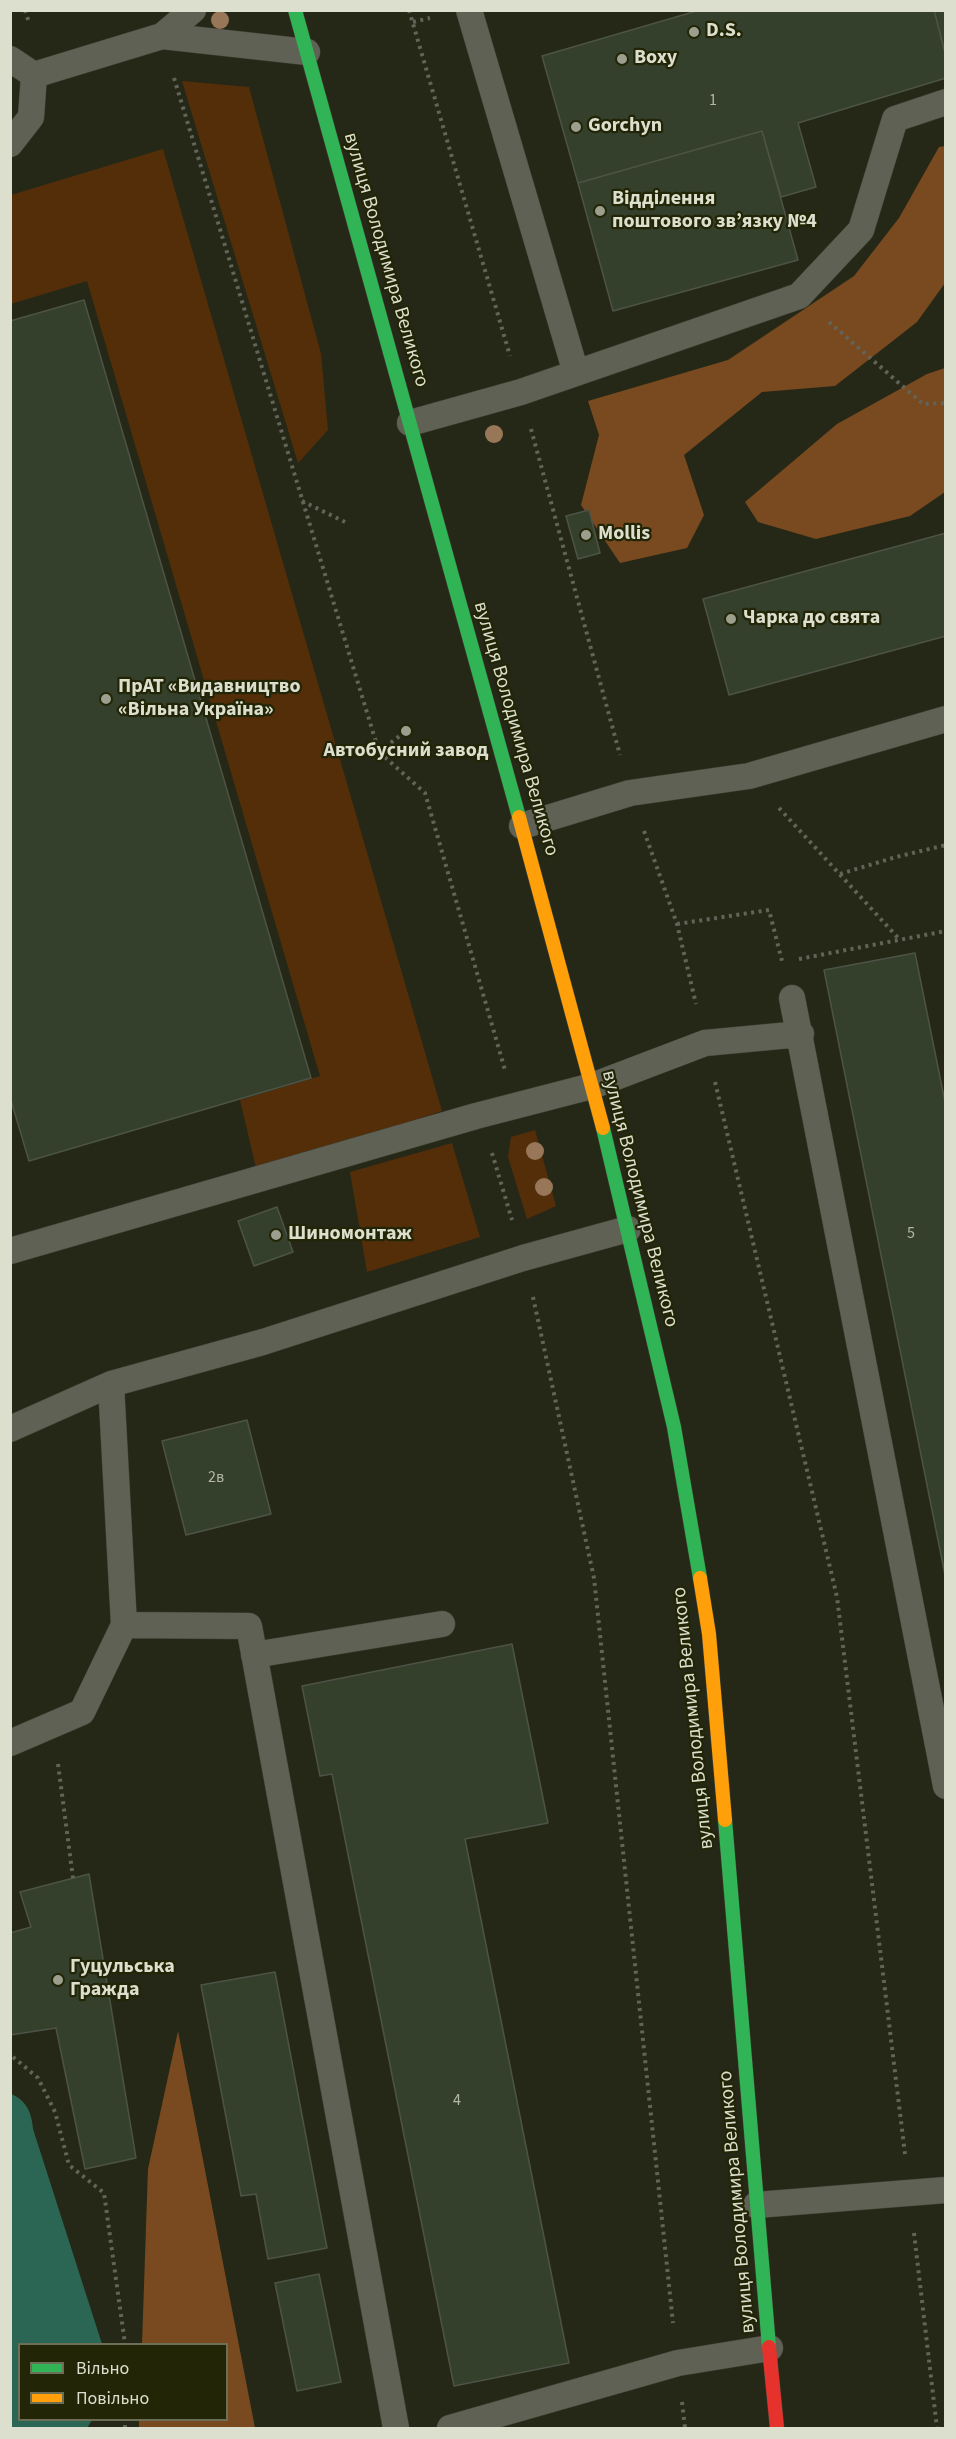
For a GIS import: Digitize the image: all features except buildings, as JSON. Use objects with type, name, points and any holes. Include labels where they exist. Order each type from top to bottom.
[{"type":"main road","name":"вулиця Володимира Великого","points":[[295,10],[592,1086],[674,1427],[709,1634],[756,2205],[777,2428]]},
{"type":"lane","points":[[34,75],[162,36],[193,10]]},
{"type":"lane","points":[[469,10],[576,373]]},
{"type":"lane","points":[[162,36],[307,52]]},
{"type":"lane","points":[[10,59],[34,75]]},
{"type":"lane","points":[[10,144],[31,117],[34,75]]},
{"type":"lane","points":[[410,423],[521,392],[799,296],[861,230],[894,119],[945,102]]},
{"type":"lane","points":[[522,826],[630,794],[749,776],[945,719]]},
{"type":"lane","points":[[792,998],[801,1034],[945,1786]]},
{"type":"lane","points":[[10,1251],[502,1109],[592,1086],[705,1043],[801,1034]]},
{"type":"lane","points":[[10,1429],[111,1384],[265,1349],[523,1258],[628,1229]]},
{"type":"lane","points":[[10,1743],[81,1712],[124,1625],[111,1384]]},
{"type":"lane","points":[[254,1655],[442,1624]]},
{"type":"lane","points":[[124,1625],[249,1626],[396,2428]]},
{"type":"lane","points":[[756,2205],[945,2190]]},
{"type":"lane","points":[[450,2428],[678,2363],[770,2348]]},
{"type":"path","points":[[409,10],[521,392],[630,794],[677,924],[837,1597],[937,2428]]},
{"type":"path","points":[[171,66],[379,752],[425,793],[505,1071],[502,1109]]},
{"type":"path","points":[[799,296],[923,404],[945,403]]},
{"type":"path","points":[[301,500],[345,522]]},
{"type":"path","points":[[379,752],[406,731]]},
{"type":"path","points":[[749,776],[900,940]]},
{"type":"path","points":[[840,874],[945,845]]},
{"type":"path","points":[[677,924],[770,909],[792,998]]},
{"type":"path","points":[[782,962],[945,931]]},
{"type":"path","points":[[490,1147],[513,1224]]},
{"type":"path","points":[[531,1290],[594,1578],[674,2332]]},
{"type":"path","points":[[52,1725],[73,1878]]},
{"type":"path","points":[[13,2057],[38,2078],[55,2112],[69,2165],[104,2193],[125,2343]]},
{"type":"path","points":[[682,2396],[685,2428]]},
{"type":"shaded area","points":[[182,81],[249,87],[321,354],[328,430],[298,463]]},
{"type":"shaded area","points":[[945,146],[945,283],[917,322],[835,386],[762,392],[684,455],[704,515],[687,548],[620,563],[581,505],[599,435],[588,401],[728,360],[854,276],[899,218],[939,147]]},
{"type":"shaded area","points":[[163,149],[442,1111],[257,1172],[240,1100],[320,1076],[87,281],[11,304],[11,195]]},
{"type":"shaded area","points":[[945,368],[945,492],[910,516],[816,539],[758,522],[745,502],[837,424],[927,374]]},
{"type":"shaded area","points":[[535,1130],[556,1206],[527,1219],[508,1157],[511,1137]]},
{"type":"shaded area","points":[[452,1143],[480,1237],[367,1272],[350,1172]]},
{"type":"shaded area","points":[[178,2031],[255,2428],[139,2428],[139,2421],[228,2421],[228,2343],[142,2343],[148,2169]]},
{"type":"shaded area","points":[[11,2094],[21,2100],[30,2112],[33,2129],[102,2343],[18,2343],[18,2421],[91,2421],[87,2428],[11,2428]]},
{"type":"traffic: fast","points":[[295,10],[519,817]]},
{"type":"traffic: fast","points":[[603,1128],[674,1427],[700,1578]]},
{"type":"traffic: fast","points":[[725,1820],[769,2347]]},
{"type":"traffic: slow","points":[[519,817],[603,1128]]},
{"type":"traffic: slow","points":[[700,1578],[709,1634],[725,1820]]},
{"type":"traffic: jam","points":[[769,2347],[777,2428]]},
{"type":"place","name":"D.S.","points":[[694,32]]},
{"type":"place","name":"Boxy","points":[[622,59]]},
{"type":"place","name":"Gorchyn","points":[[576,127]]},
{"type":"place","name":"Відділення поштового зв’язку №4","points":[[600,211]]},
{"type":"place","name":"Mollis","points":[[586,535]]},
{"type":"place","name":"Чарка до свята","points":[[731,619]]},
{"type":"place","name":"ПрАТ «Видавництво «Вільна Україна»","points":[[106,699]]},
{"type":"place","name":"Автобусний завод","points":[[406,731]]},
{"type":"place","name":"Шиномонтаж","points":[[276,1235]]},
{"type":"place","name":"Гуцульська Гражда","points":[[58,1980]]}]
